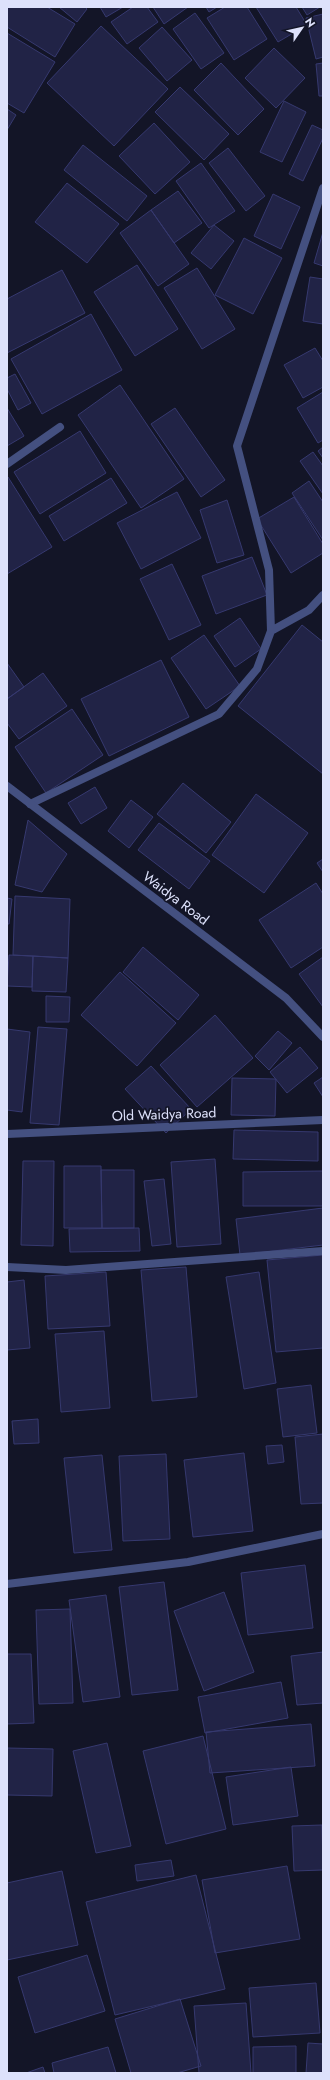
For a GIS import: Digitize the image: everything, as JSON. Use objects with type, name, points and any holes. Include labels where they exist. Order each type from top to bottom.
[{"type":"street","points":[[30,804],[220,714],[257,669],[271,631],[269,570],[237,446],[323,188]]},
{"type":"street","points":[[7,464],[60,427]]},
{"type":"street","points":[[271,631],[309,610],[323,595]]},
{"type":"street","name":"Waidya Road","points":[[7,786],[286,998],[323,1037]]},
{"type":"street","name":"Old Waidya Road","points":[[7,1134],[323,1120]]},
{"type":"street","points":[[7,1267],[66,1270],[323,1251]]},
{"type":"street","points":[[7,1584],[188,1562],[323,1534]]},
{"type":"building","points":[[7,7],[47,7],[75,24],[55,57],[7,27]]},
{"type":"building","points":[[59,7],[85,7],[87,9],[77,22]]},
{"type":"building","points":[[100,7],[123,7],[106,17]]},
{"type":"building","points":[[133,7],[147,7],[158,22],[127,44],[111,22]]},
{"type":"building","points":[[153,7],[188,7],[164,24]]},
{"type":"building","points":[[206,7],[217,7],[209,12]]},
{"type":"building","points":[[225,7],[247,7],[267,39],[234,60],[207,18]]},
{"type":"building","points":[[256,7],[296,7],[307,25],[278,42]]},
{"type":"building","points":[[302,7],[320,7],[307,15]]},
{"type":"building","points":[[195,13],[224,53],[201,69],[173,29]]},
{"type":"building","points":[[323,14],[323,57],[316,59],[306,18]]},
{"type":"building","points":[[101,26],[168,89],[114,146],[47,83]]},
{"type":"building","points":[[162,27],[192,60],[167,81],[139,48]]},
{"type":"building","points":[[7,33],[55,62],[24,113],[7,103]]},
{"type":"building","points":[[274,48],[305,78],[276,108],[245,78]]},
{"type":"building","points":[[221,63],[264,109],[238,135],[194,90]]},
{"type":"building","points":[[323,63],[323,96],[319,96],[316,64]]},
{"type":"building","points":[[180,87],[229,134],[204,160],[155,112]]},
{"type":"building","points":[[284,101],[306,112],[282,162],[260,152]]},
{"type":"building","points":[[7,109],[16,115],[7,130]]},
{"type":"building","points":[[154,123],[190,162],[155,194],[119,156]]},
{"type":"building","points":[[312,125],[323,130],[323,138],[303,181],[289,174]]},
{"type":"building","points":[[83,145],[147,196],[127,221],[64,170]]},
{"type":"building","points":[[228,148],[265,196],[246,211],[209,163]]},
{"type":"building","points":[[201,163],[235,211],[209,228],[176,181]]},
{"type":"building","points":[[67,183],[119,224],[87,263],[35,222]]},
{"type":"building","points":[[178,191],[202,223],[174,243],[151,210]]},
{"type":"building","points":[[273,194],[300,207],[281,249],[254,236]]},
{"type":"building","points":[[151,210],[189,264],[158,286],[120,233]]},
{"type":"building","points":[[214,225],[234,241],[211,269],[191,253]]},
{"type":"building","points":[[323,232],[323,266],[314,263]]},
{"type":"building","points":[[244,238],[282,258],[253,314],[215,295]]},
{"type":"building","points":[[137,265],[178,329],[135,356],[94,292]]},
{"type":"building","points":[[197,268],[235,329],[202,349],[164,288]]},
{"type":"building","points":[[62,270],[85,313],[7,353],[7,299]]},
{"type":"building","points":[[310,277],[323,279],[323,324],[303,321]]},
{"type":"building","points":[[91,314],[122,370],[42,414],[11,359]]},
{"type":"building","points":[[315,348],[323,361],[323,387],[303,398],[284,365]]},
{"type":"building","points":[[15,374],[31,403],[18,410],[7,389],[7,378]]},
{"type":"building","points":[[120,385],[184,479],[141,508],[78,415]]},
{"type":"building","points":[[323,392],[323,440],[318,443],[297,408]]},
{"type":"building","points":[[7,408],[24,436],[7,446]]},
{"type":"building","points":[[175,408],[225,480],[201,497],[151,424]]},
{"type":"building","points":[[80,431],[106,473],[40,514],[14,472]]},
{"type":"building","points":[[323,447],[323,458],[318,451]]},
{"type":"building","points":[[313,452],[323,466],[323,494],[300,461]]},
{"type":"building","points":[[8,477],[52,547],[7,574],[7,478]]},
{"type":"building","points":[[111,478],[127,503],[64,541],[49,516]]},
{"type":"building","points":[[309,481],[323,502],[323,540],[292,493]]},
{"type":"building","points":[[177,492],[201,538],[141,569],[117,523]]},
{"type":"building","points":[[294,497],[323,544],[323,553],[291,573],[257,519]]},
{"type":"building","points":[[227,500],[244,555],[217,563],[200,510]]},
{"type":"building","points":[[252,557],[267,595],[216,614],[202,576]]},
{"type":"building","points":[[172,564],[201,625],[169,640],[140,579]]},
{"type":"building","points":[[240,618],[261,649],[235,667],[214,636]]},
{"type":"building","points":[[302,625],[323,642],[323,774],[238,706]]},
{"type":"building","points":[[204,635],[240,686],[206,709],[171,658]]},
{"type":"building","points":[[161,660],[189,717],[109,756],[81,699]]},
{"type":"building","points":[[7,663],[24,687],[7,699]]},
{"type":"building","points":[[43,673],[67,706],[19,739],[7,723],[7,699]]},
{"type":"building","points":[[72,709],[103,755],[46,793],[15,747]]},
{"type":"building","points":[[183,783],[231,822],[206,853],[157,814]]},
{"type":"building","points":[[95,787],[107,808],[81,824],[68,803]]},
{"type":"building","points":[[256,794],[308,833],[264,893],[212,855]]},
{"type":"building","points":[[131,800],[153,817],[129,848],[108,831]]},
{"type":"building","points":[[28,820],[67,854],[42,892],[15,885]]},
{"type":"building","points":[[159,823],[210,861],[189,889],[138,850]]},
{"type":"building","points":[[323,859],[323,872],[317,863]]},
{"type":"building","points":[[316,883],[323,894],[323,947],[291,968],[259,920]]},
{"type":"building","points":[[15,896],[70,899],[68,958],[13,955]]},
{"type":"building","points":[[7,898],[12,899],[9,924],[7,924]]},
{"type":"building","points":[[143,947],[199,995],[178,1020],[123,972]]},
{"type":"building","points":[[9,955],[33,956],[32,987],[7,986]]},
{"type":"building","points":[[33,956],[68,958],[66,992],[32,991]]},
{"type":"building","points":[[323,957],[323,1007],[299,974]]},
{"type":"building","points":[[120,972],[176,1023],[137,1066],[81,1015]]},
{"type":"building","points":[[46,996],[70,997],[69,1022],[46,1022]]},
{"type":"building","points":[[215,1015],[253,1058],[197,1107],[160,1065]]},
{"type":"building","points":[[38,1027],[67,1029],[59,1125],[30,1123]]},
{"type":"building","points":[[7,1029],[30,1032],[22,1112],[7,1110]]},
{"type":"building","points":[[278,1031],[292,1043],[269,1070],[255,1056]]},
{"type":"building","points":[[300,1047],[318,1068],[287,1093],[270,1072]]},
{"type":"building","points":[[151,1066],[191,1109],[166,1133],[125,1089]]},
{"type":"building","points":[[323,1077],[323,1097],[314,1083]]},
{"type":"building","points":[[232,1078],[276,1079],[275,1116],[231,1115]]},
{"type":"building","points":[[234,1130],[318,1132],[318,1161],[233,1159]]},
{"type":"building","points":[[215,1159],[221,1244],[177,1247],[171,1162]]},
{"type":"building","points":[[23,1161],[54,1161],[53,1246],[21,1245]]},
{"type":"building","points":[[64,1166],[101,1166],[102,1228],[64,1228]]},
{"type":"building","points":[[101,1170],[134,1170],[134,1228],[102,1228]]},
{"type":"building","points":[[323,1171],[323,1206],[243,1206],[243,1172]]},
{"type":"building","points":[[164,1179],[171,1244],[152,1246],[144,1181]]},
{"type":"building","points":[[323,1208],[323,1245],[240,1255],[236,1219]]},
{"type":"building","points":[[139,1228],[140,1251],[70,1252],[69,1229]]},
{"type":"building","points":[[323,1255],[323,1348],[276,1352],[267,1260]]},
{"type":"building","points":[[186,1267],[197,1397],[152,1401],[141,1270]]},
{"type":"building","points":[[106,1272],[110,1326],[48,1329],[45,1276]]},
{"type":"building","points":[[259,1272],[276,1383],[244,1389],[226,1277]]},
{"type":"building","points":[[24,1280],[30,1348],[7,1350],[7,1282]]},
{"type":"building","points":[[104,1331],[110,1408],[61,1412],[55,1334]]},
{"type":"building","points":[[311,1385],[317,1433],[283,1437],[277,1389]]},
{"type":"building","points":[[38,1419],[39,1443],[14,1444],[12,1421]]},
{"type":"building","points":[[323,1434],[323,1503],[301,1504],[295,1437]]},
{"type":"building","points":[[282,1445],[284,1462],[268,1464],[266,1446]]},
{"type":"building","points":[[244,1453],[253,1531],[193,1537],[184,1460]]},
{"type":"building","points":[[166,1454],[170,1539],[123,1541],[119,1456]]},
{"type":"building","points":[[102,1455],[112,1550],[74,1553],[64,1458]]},
{"type":"building","points":[[305,1565],[313,1628],[248,1635],[241,1573]]},
{"type":"building","points":[[164,1582],[178,1690],[132,1695],[119,1587]]},
{"type":"building","points":[[224,1592],[254,1672],[204,1691],[174,1611]]},
{"type":"building","points":[[106,1595],[120,1697],[83,1702],[69,1600]]},
{"type":"building","points":[[70,1609],[73,1703],[39,1704],[36,1610]]},
{"type":"building","points":[[323,1652],[323,1703],[297,1705],[291,1656]]},
{"type":"building","points":[[7,1654],[31,1654],[34,1723],[7,1724]]},
{"type":"building","points":[[281,1682],[288,1718],[205,1733],[198,1697]]},
{"type":"building","points":[[311,1724],[315,1766],[210,1773],[206,1732]]},
{"type":"building","points":[[203,1736],[226,1829],[166,1844],[143,1751]]},
{"type":"building","points":[[107,1743],[131,1846],[96,1853],[73,1751]]},
{"type":"building","points":[[7,1748],[53,1749],[52,1796],[7,1795]]},
{"type":"building","points":[[291,1767],[298,1816],[233,1825],[226,1777]]},
{"type":"building","points":[[322,1825],[323,1870],[294,1871],[292,1826]]},
{"type":"building","points":[[171,1860],[174,1876],[137,1881],[135,1865]]},
{"type":"building","points":[[287,1866],[300,1939],[215,1953],[202,1880]]},
{"type":"building","points":[[62,1871],[78,1945],[7,1960],[7,1883]]},
{"type":"building","points":[[196,1875],[225,1989],[115,2015],[86,1902]]},
{"type":"building","points":[[87,1955],[105,2011],[35,2033],[18,1977]]},
{"type":"building","points":[[316,1983],[320,2033],[253,2037],[249,1988]]},
{"type":"building","points":[[180,1999],[201,2066],[177,2073],[131,2073],[115,2019]]},
{"type":"building","points":[[246,2003],[251,2073],[199,2073],[194,2006]]},
{"type":"building","points":[[308,2043],[323,2044],[323,2073],[306,2073]]},
{"type":"building","points":[[296,2046],[296,2073],[253,2073],[253,2047]]},
{"type":"building","points":[[108,2047],[116,2073],[54,2073],[52,2063]]},
{"type":"building","points":[[43,2067],[45,2073],[26,2073]]}]
